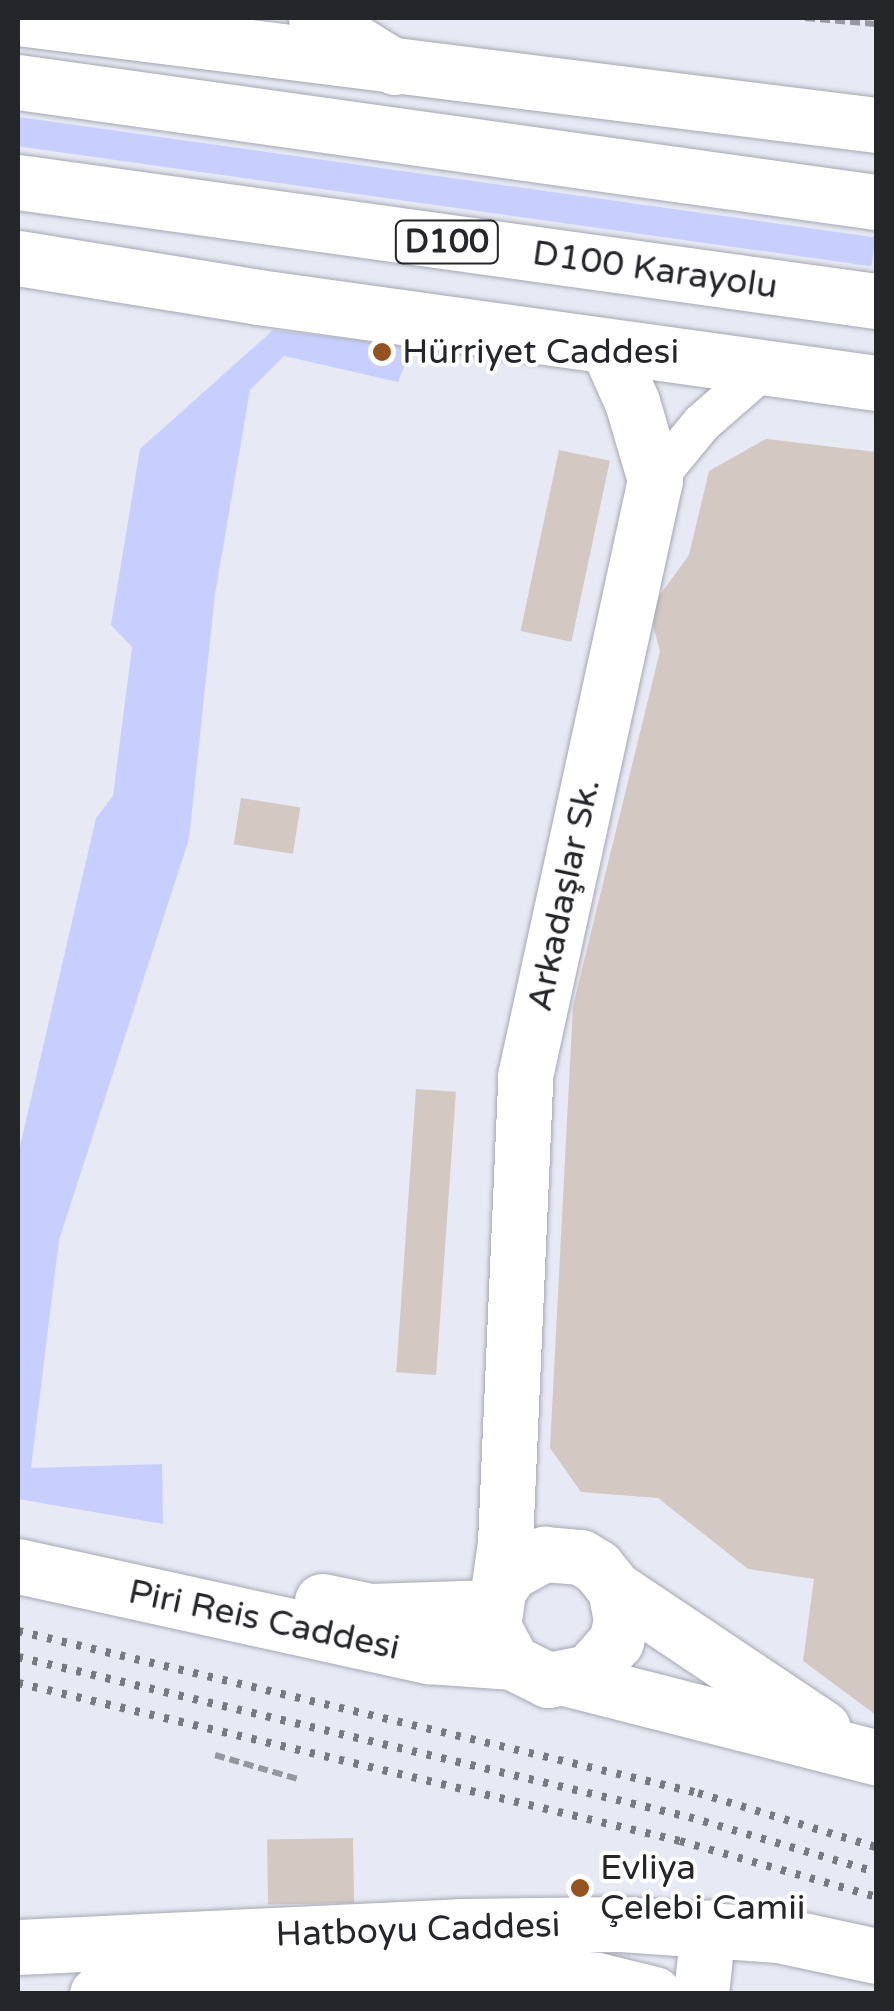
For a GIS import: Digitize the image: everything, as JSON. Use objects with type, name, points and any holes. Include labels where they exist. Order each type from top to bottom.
[{"type":"main road","points":[[18,18],[395,67],[782,110],[876,125]]},
{"type":"main road","points":[[316,18],[395,67]]},
{"type":"main road","points":[[18,82],[876,202]]},
{"type":"main road","name":"D100 Karayolu","points":[[18,182],[876,301]]},
{"type":"main road","points":[[18,258],[258,297],[876,382]]},
{"type":"main road","name":"Arkadaşlar Sk.","points":[[497,1597],[510,1458],[525,1076],[655,480],[632,402],[607,346]]},
{"type":"main road","points":[[510,1458],[550,1515],[606,1578],[621,1620],[616,1641],[588,1672],[569,1680]]},
{"type":"main road","name":"Piri Reis Caddesi","points":[[18,1534],[370,1611],[497,1597]]},
{"type":"main road","points":[[544,1554],[581,1557],[606,1578],[872,1756],[569,1680],[538,1677],[512,1662],[493,1627],[497,1597],[511,1572],[544,1554]]},
{"type":"main road","name":"Piri Reis Caddesi","points":[[18,1566],[429,1656],[512,1662]]},
{"type":"main road","name":"Hatboyu Caddesi","points":[[18,1947],[460,1926],[708,1927],[778,1935],[876,1956]]},
{"type":"main road","points":[[701,1994],[708,1927]]},
{"type":"main road","name":"Hatboyu Caddesi","points":[[97,1994],[552,1976],[598,1980],[654,1994]]},
{"type":"street","points":[[655,480],[702,423],[764,368]]},
{"type":"path","points":[[805,18],[876,24]]},
{"type":"path","points":[[215,1755],[298,1779]]},
{"type":"shaded area","points":[[18,117],[876,238],[872,266],[18,146]]},
{"type":"shaded area","points":[[273,330],[412,347],[398,382],[284,356],[250,390],[215,594],[189,839],[59,1240],[31,1468],[162,1464],[163,1524],[18,1499],[18,1155],[96,818],[113,796],[132,647],[111,625],[140,449]]},
{"type":"building","points":[[766,439],[876,452],[876,1715],[803,1661],[814,1579],[748,1569],[658,1498],[581,1492],[550,1448],[573,1006],[660,651],[649,610],[689,555],[709,471]]},
{"type":"building","points":[[559,450],[610,461],[571,642],[521,631]]},
{"type":"building","points":[[241,798],[300,807],[293,854],[234,844]]},
{"type":"building","points":[[416,1089],[456,1092],[436,1375],[396,1372]]},
{"type":"building","points":[[353,1838],[354,1903],[268,1904],[267,1840]]},
{"type":"railway","points":[[18,1631],[698,1793],[876,1847]]},
{"type":"railway","points":[[18,1657],[689,1817],[876,1872]]},
{"type":"railway","points":[[18,1683],[680,1841],[876,1897]]},
{"type":"place","name":"Hürriyet Caddesi","points":[[382,352]]},
{"type":"place","name":"Evliya Çelebi Camii","points":[[580,1888]]}]
